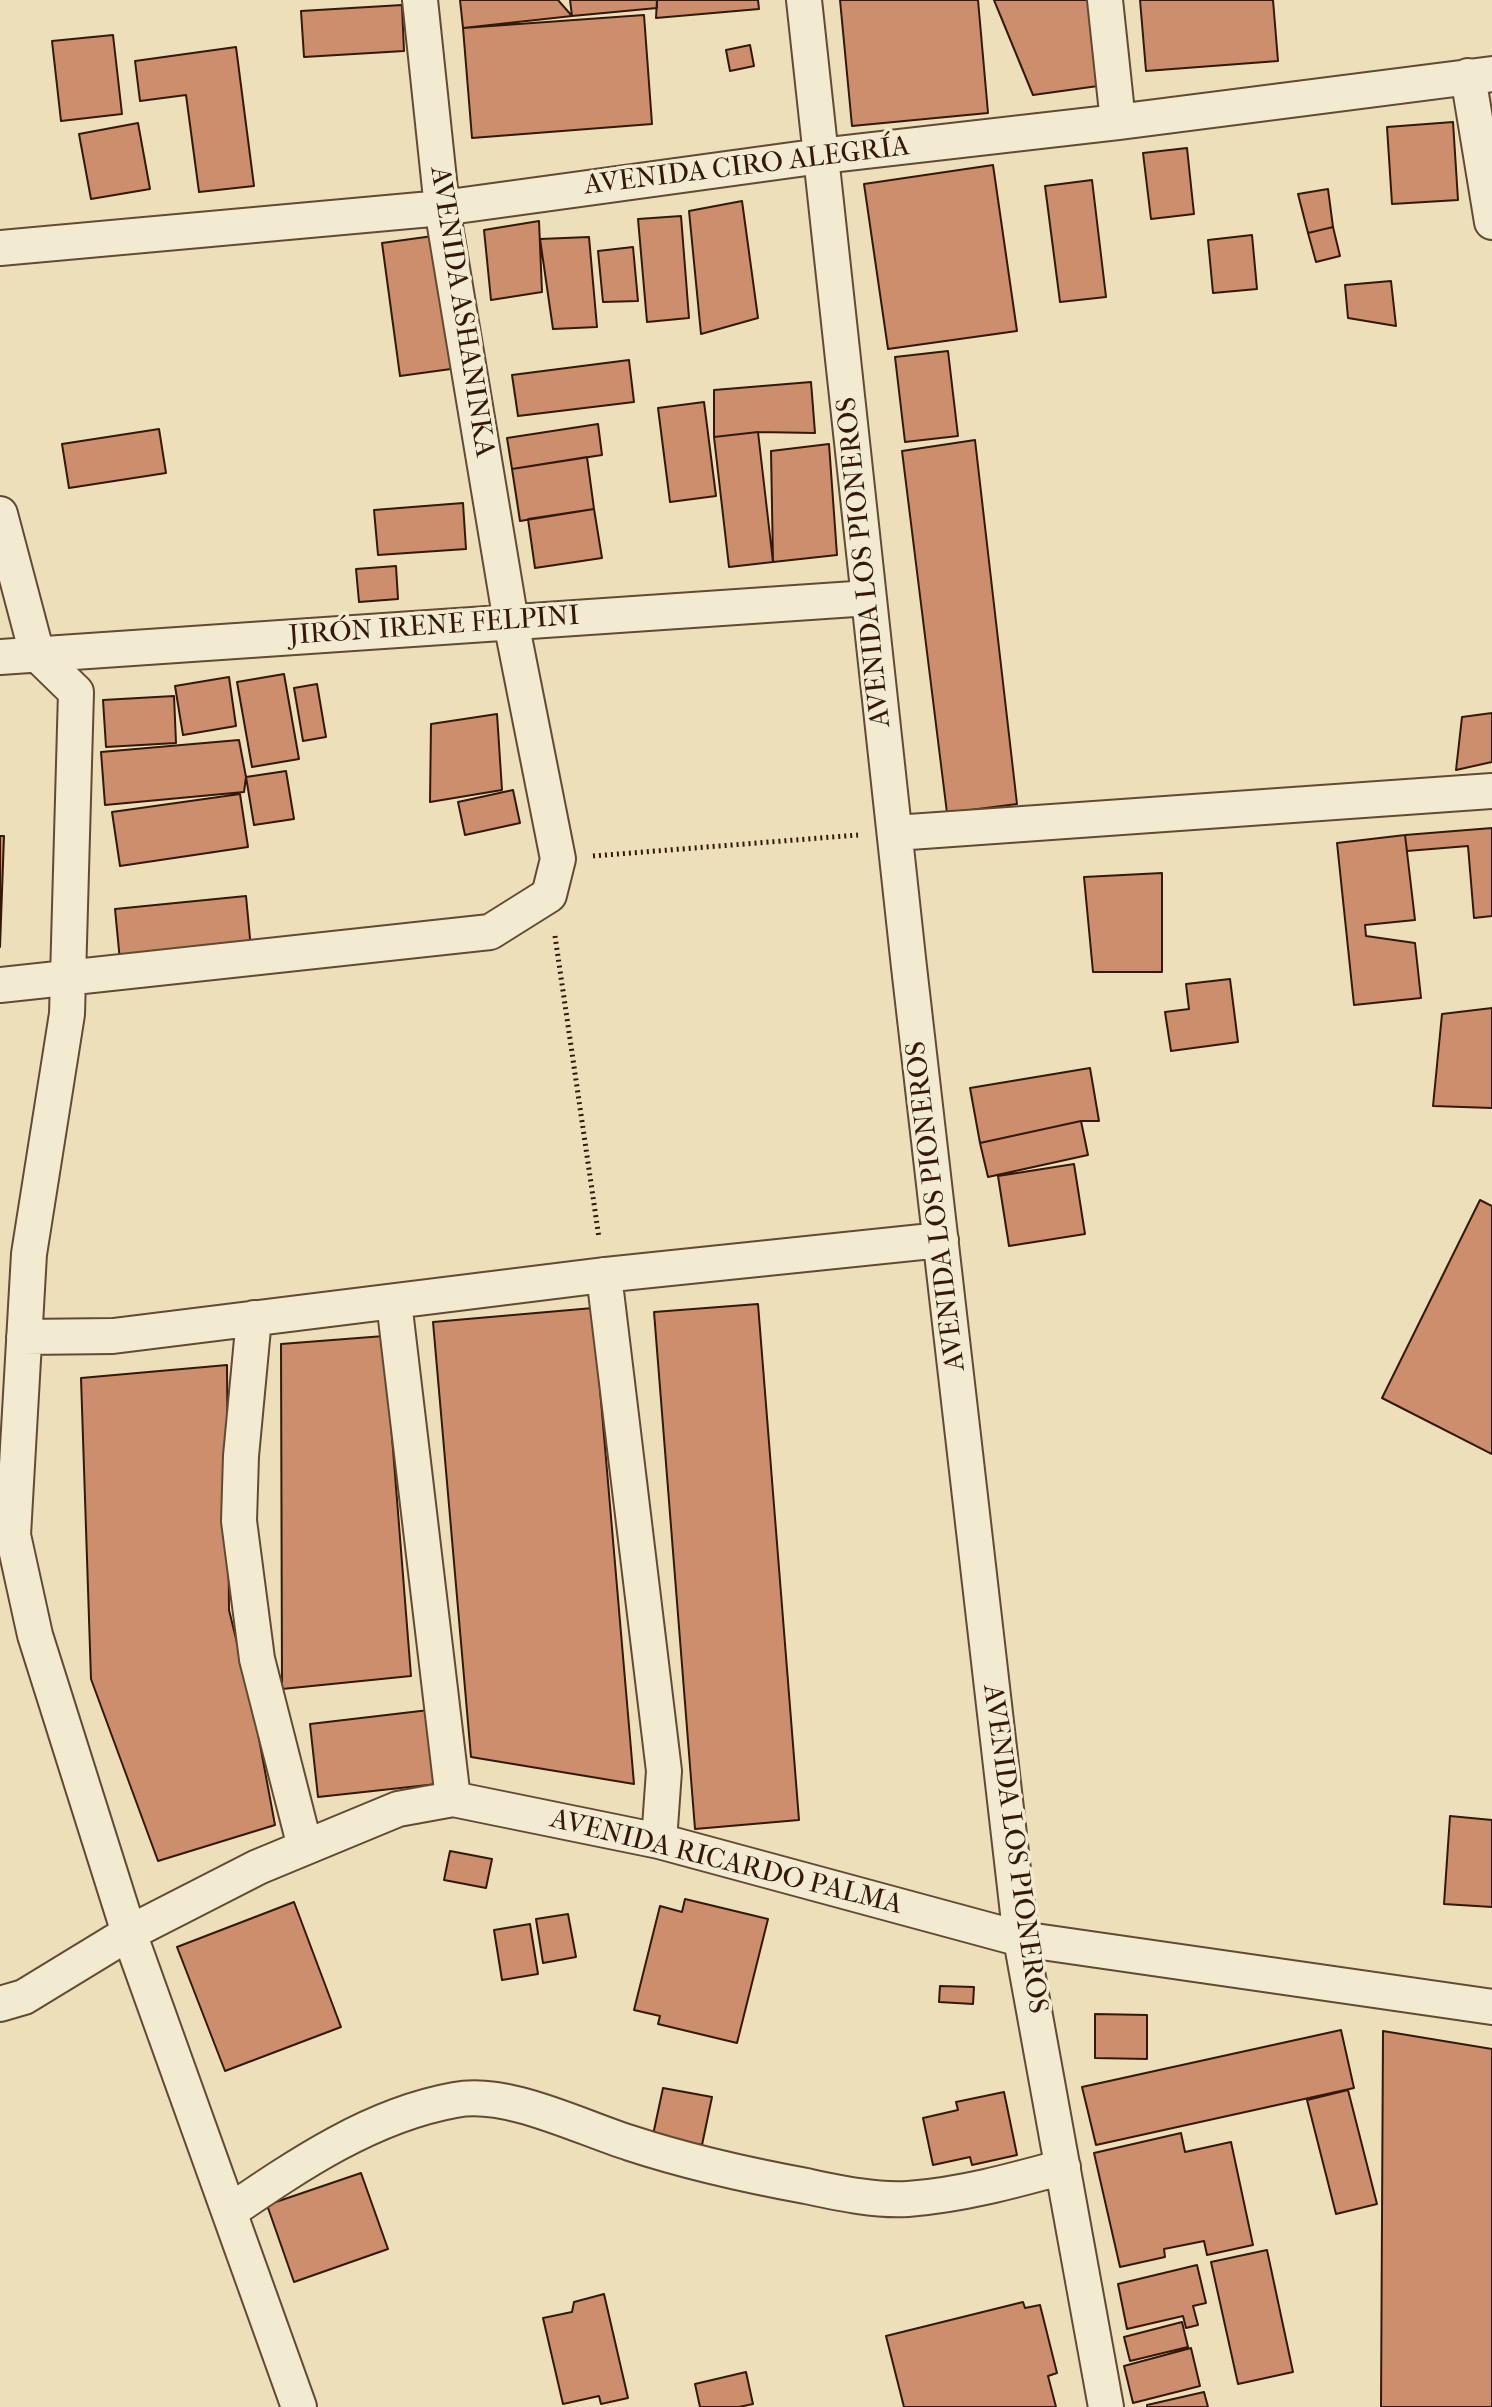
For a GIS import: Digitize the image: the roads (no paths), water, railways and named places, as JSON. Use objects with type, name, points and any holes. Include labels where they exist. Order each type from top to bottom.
[{"type":"street","name":"AVENIDA ASHANINKA","points":[[69,978],[490,932],[549,895],[558,859],[511,622],[442,208],[420,0]]},
{"type":"street","name":"AVENIDA LOS PIONEROS","points":[[804,0],[1021,1939],[1106,2407]]},
{"type":"street","points":[[1105,0],[1118,122]]},
{"type":"street","name":"AVENIDA CIRO ALEGRÍA","points":[[0,248],[442,208],[821,156],[1118,122],[1480,75]]},
{"type":"street","points":[[1480,75],[1492,222]]},
{"type":"street","points":[[0,514],[37,654],[76,692],[67,1014],[29,1254],[13,1535],[35,1635],[129,1933],[299,2407]]},
{"type":"street","name":"JIRÓN IRENE FELPINI","points":[[0,657],[869,598]]},
{"type":"street","points":[[895,833],[1492,791]]},
{"type":"street","points":[[0,985],[69,978]]},
{"type":"street","points":[[24,1337],[113,1336],[604,1275],[941,1240]]},
{"type":"street","points":[[604,1275],[664,1771],[659,1841]]},
{"type":"street","points":[[394,1302],[453,1799]]},
{"type":"street","points":[[254,1318],[241,1456],[239,1521],[257,1659],[305,1847]]},
{"type":"street","name":"AVENIDA RICARDO PALMA","points":[[0,2004],[24,1997],[129,1933],[258,1867],[398,1809],[453,1799],[659,1841],[1021,1939],[1492,2007]]},
{"type":"street","points":[[229,2212],[296,2166],[343,2140],[404,2114],[457,2099],[507,2101],[674,2157],[739,2174],[848,2194],[905,2199],[958,2194],[1063,2167]]}]
